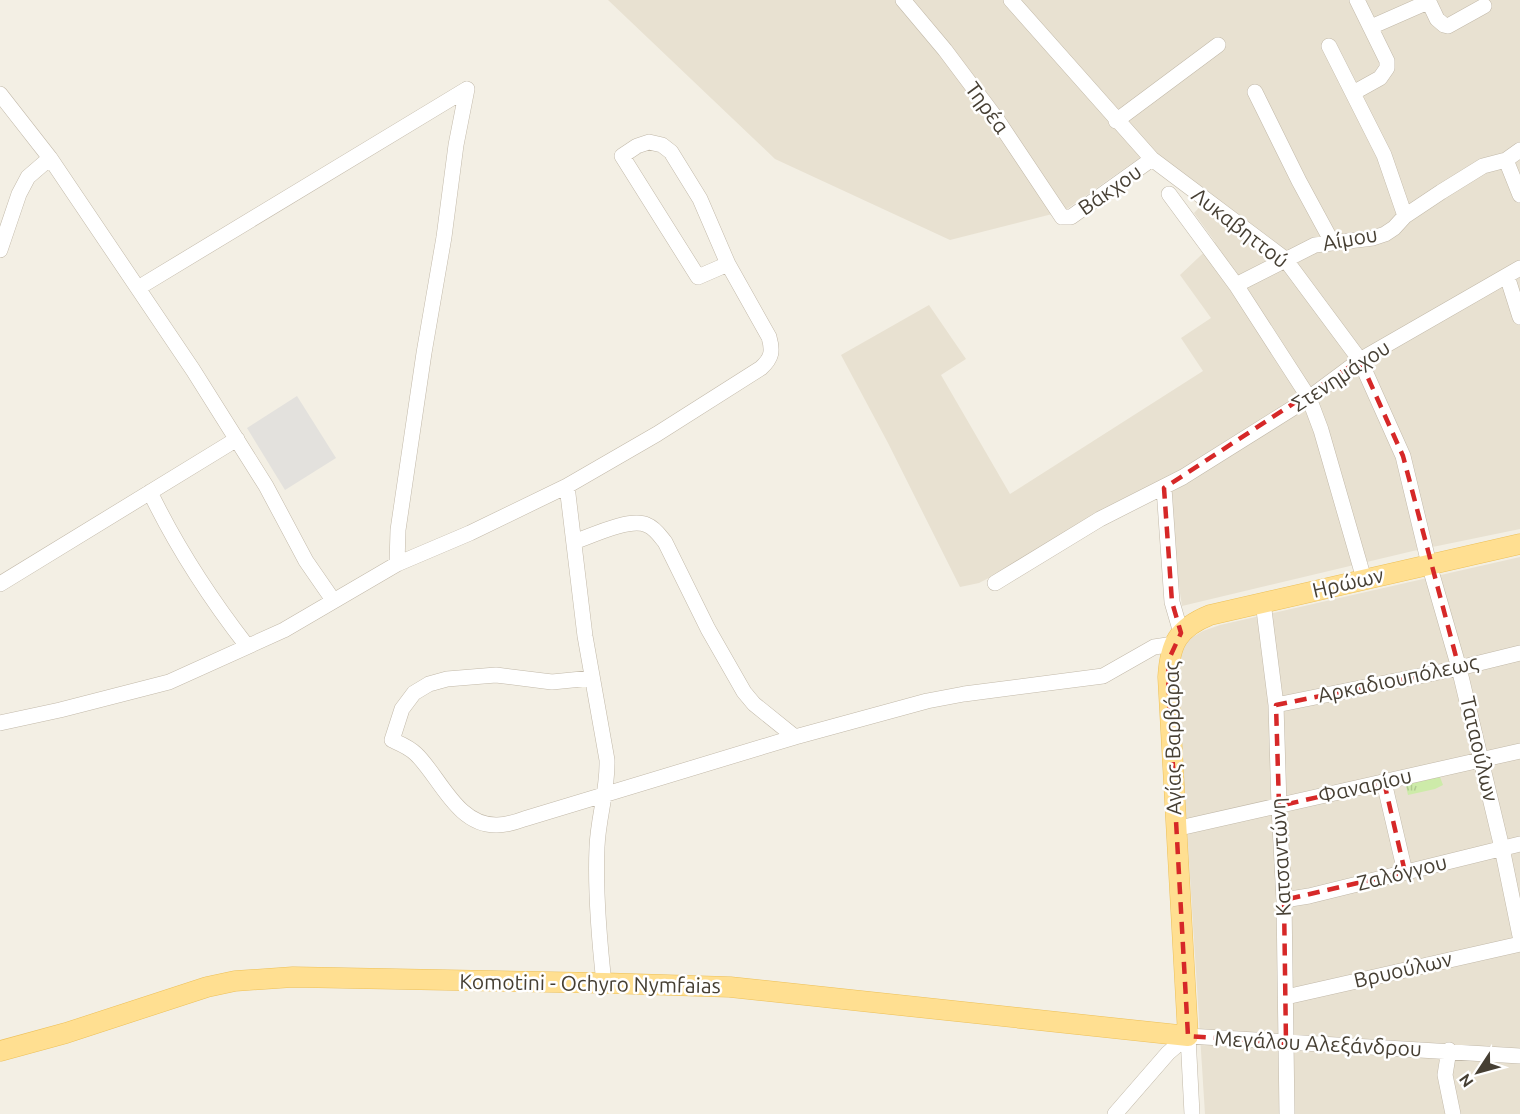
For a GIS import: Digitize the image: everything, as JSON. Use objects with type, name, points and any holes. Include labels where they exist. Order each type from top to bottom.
[{"type":"main road","name":"Ηρώων","points":[[1178,638],[1189,625],[1210,615],[1520,544]]},
{"type":"main road","name":"Αγίας Βαρβάρας","points":[[1178,638],[1169,659],[1168,677],[1188,1036]]},
{"type":"main road","name":"Komotini - Ochyro Nymfaias","points":[[0,1051],[66,1033],[178,995],[235,981],[293,977],[685,985],[794,993],[975,1015],[1188,1036]]},
{"type":"street","name":"Τηρέα","points":[[903,0],[945,50],[996,118],[1060,214],[1067,219]]},
{"type":"street","name":"Λυκαβηττού","points":[[1011,0],[1152,159],[1285,259],[1360,360],[1403,456],[1429,564]]},
{"type":"street","points":[[1353,93],[1380,78],[1387,68],[1371,27],[1357,0]]},
{"type":"street","points":[[1371,27],[1428,1],[1437,20],[1444,26],[1484,6]]},
{"type":"street","points":[[1116,121],[1218,45]]},
{"type":"street","points":[[1329,46],[1384,155],[1405,216]]},
{"type":"street","points":[[138,288],[467,89],[454,155],[444,237],[424,353],[398,530],[397,564]]},
{"type":"street","points":[[1255,92],[1332,242]]},
{"type":"street","points":[[0,94],[50,158],[138,288],[237,439],[266,486],[306,561],[333,600]]},
{"type":"street","points":[[0,723],[169,682],[284,630],[397,564],[470,533],[567,486],[657,434],[770,360],[772,348],[769,337],[728,264],[700,199],[671,152],[662,145],[648,142],[637,146],[622,156],[698,277],[728,264]]},
{"type":"street","name":"Αίμου","points":[[1236,285],[1316,244],[1373,238],[1385,234],[1405,216],[1483,166],[1506,160],[1520,150]]},
{"type":"street","points":[[0,250],[19,194],[28,177],[50,158]]},
{"type":"street","name":"Βάκχου","points":[[1067,219],[1152,159]]},
{"type":"street","points":[[1506,160],[1520,195]]},
{"type":"street","points":[[1169,194],[1236,285],[1309,398],[1321,430],[1364,579]]},
{"type":"street","points":[[1514,272],[1520,317]]},
{"type":"street","name":"Στενημάχου","points":[[1164,488],[1309,398],[1360,360],[1514,272]]},
{"type":"street","points":[[0,584],[237,439]]},
{"type":"street","points":[[567,486],[592,678],[607,760],[608,776],[599,820],[597,864],[604,983]]},
{"type":"street","points":[[995,583],[1100,519],[1164,488]]},
{"type":"street","name":"Αγίας Βαρβάρας","points":[[1164,488],[1172,602],[1178,638]]},
{"type":"street","points":[[150,492],[186,561],[212,601],[247,646]]},
{"type":"street","points":[[573,542],[634,523],[646,524],[657,532],[665,542],[708,629],[744,692],[754,704],[795,737]]},
{"type":"street","name":"Ταταούλων","points":[[1429,564],[1460,668],[1520,936]]},
{"type":"street","name":"Κατσαντώνη","points":[[1263,602],[1276,705],[1284,900],[1287,1114]]},
{"type":"street","points":[[592,678],[552,682],[496,675],[455,678],[429,684],[414,693],[402,709],[392,740],[415,752],[459,808],[478,821],[497,825],[605,795],[795,737],[927,701],[1103,676],[1154,647],[1178,638]]},
{"type":"street","name":"Αρκαδιουπόλεως","points":[[1276,705],[1460,668],[1520,653]]},
{"type":"street","name":"Φαναρίου","points":[[1175,829],[1520,751]]},
{"type":"street","points":[[1384,782],[1404,872]]},
{"type":"street","name":"Ζαλόγγου","points":[[1284,900],[1309,896],[1520,844]]},
{"type":"street","name":"Βρυούλων","points":[[1286,997],[1520,944]]},
{"type":"street","points":[[1115,1114],[1168,1053],[1188,1036]]},
{"type":"street","name":"Αγίας Βαρβάρας","points":[[1188,1036],[1191,1114]]},
{"type":"street","name":"Μεγάλου Αλεξάνδρου","points":[[1188,1036],[1520,1056]]},
{"type":"street","points":[[1449,1050],[1445,1075],[1453,1114]]},
{"type":"highlighted area","points":[[1360,360],[1403,456],[1459,668],[1276,705],[1279,806],[1384,782],[1405,872],[1284,900],[1286,1043],[1188,1036],[1168,677],[1169,659],[1181,633],[1172,602],[1164,488]]},
{"type":"shaded area","points":[[608,0],[1520,0],[1520,529],[1413,551],[1182,606],[1164,488],[979,583],[960,587],[841,355],[929,305],[966,359],[941,375],[1010,494],[1203,371],[1181,338],[1211,318],[1180,275],[1215,242],[1194,213],[1210,196],[1151,150],[1064,211],[950,240],[775,159]]},
{"type":"shaded area","points":[[297,396],[336,458],[285,490],[247,428]]},
{"type":"shaded area","points":[[1520,557],[1520,1114],[1205,1114],[1177,672],[1181,653],[1189,639],[1220,625]]},
{"type":"green space","points":[[1440,777],[1443,785],[1408,795],[1405,782]]}]
